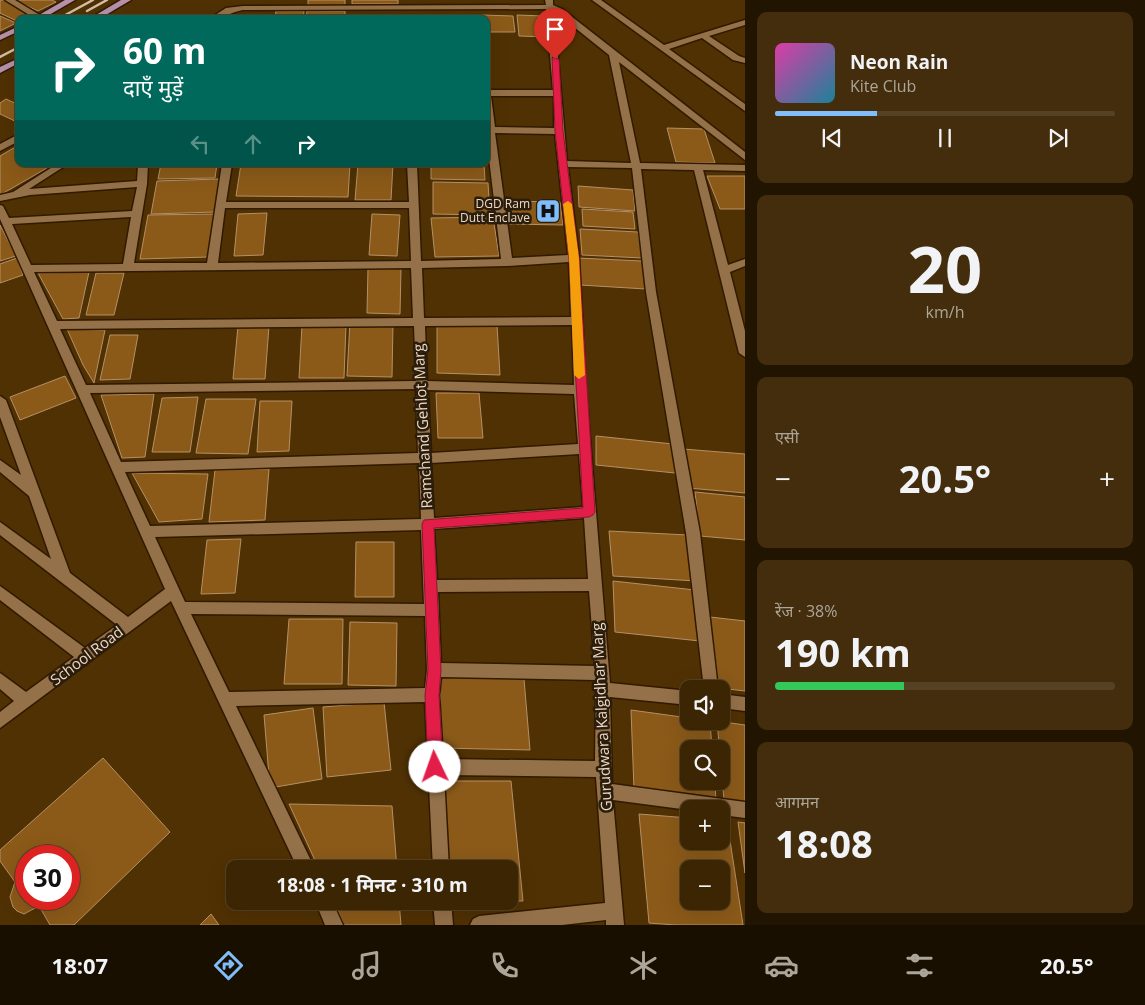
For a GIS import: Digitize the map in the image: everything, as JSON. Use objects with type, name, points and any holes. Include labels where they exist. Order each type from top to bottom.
[{"type":"main road","points":[[43,15],[71,0]]},
{"type":"main road","points":[[100,15],[127,0]]},
{"type":"main road","points":[[0,38],[15,30]]},
{"type":"main road","points":[[0,70],[15,62]]},
{"type":"street","points":[[10,0],[32,15]]},
{"type":"street","points":[[405,0],[405,15]]},
{"type":"street","points":[[596,0],[744,106]]},
{"type":"street","points":[[222,15],[235,9],[475,11],[550,4],[614,52],[745,157]]},
{"type":"street","name":"Gurudwara Kalgidhar Marg","points":[[550,4],[558,93],[559,131],[574,258],[580,390],[603,681],[603,770],[615,918]]},
{"type":"street","points":[[352,15],[353,9]]},
{"type":"street","points":[[663,48],[745,22]]},
{"type":"street","points":[[702,35],[739,60],[745,61]]},
{"type":"street","points":[[614,52],[636,166],[651,292],[693,533],[711,680]]},
{"type":"street","points":[[490,93],[558,93]]},
{"type":"street","points":[[490,130],[559,131]]},
{"type":"street","points":[[490,137],[507,263]]},
{"type":"street","points":[[0,148],[15,139]]},
{"type":"street","points":[[563,164],[745,168]]},
{"type":"street","points":[[14,194],[58,167]]},
{"type":"street","points":[[128,266],[142,184],[143,167]]},
{"type":"street","points":[[212,266],[227,167]]},
{"type":"street","name":"Ramchand Gehlot Marg","points":[[412,167],[432,610],[434,670],[432,695],[440,860]]},
{"type":"street","points":[[698,168],[743,335],[745,353]]},
{"type":"street","points":[[0,198],[14,194],[142,184]]},
{"type":"street","points":[[222,204],[414,206]]},
{"type":"street","points":[[137,214],[3,215],[173,590],[303,860]]},
{"type":"street","points":[[29,269],[128,266],[507,263],[574,258]]},
{"type":"street","points":[[724,270],[745,262]]},
{"type":"street","points":[[53,325],[576,321]]},
{"type":"street","points":[[82,389],[422,386],[580,390]]},
{"type":"street","points":[[0,400],[64,576]]},
{"type":"street","points":[[117,467],[425,458],[585,449]]},
{"type":"street","points":[[0,465],[35,494]]},
{"type":"street","points":[[147,532],[428,524],[589,512]]},
{"type":"street","points":[[0,528],[128,625]]},
{"type":"street","points":[[431,586],[594,585]]},
{"type":"street","name":"School Road","points":[[0,721],[173,590]]},
{"type":"street","points":[[0,592],[85,657]]},
{"type":"street","points":[[182,608],[432,610]]},
{"type":"street","points":[[434,670],[603,681],[680,696]]},
{"type":"street","points":[[0,680],[26,701]]},
{"type":"street","points":[[225,699],[432,695]]},
{"type":"street","points":[[730,702],[745,704]]},
{"type":"street","points":[[435,767],[603,770]]},
{"type":"street","points":[[605,791],[745,810]]},
{"type":"street","points":[[327,910],[334,925]]},
{"type":"street","points":[[443,910],[444,925]]},
{"type":"street","points":[[479,925],[615,918]]},
{"type":"building","points":[[0,0],[7,0],[32,13],[28,15],[15,15],[15,20],[0,13]]},
{"type":"building","points":[[14,0],[52,0],[56,2],[38,11]]},
{"type":"building","points":[[308,0],[345,0],[345,6],[308,6]]},
{"type":"building","points":[[352,0],[398,0],[398,4],[352,4]]},
{"type":"building","points":[[276,11],[304,11],[304,15],[276,15]]},
{"type":"building","points":[[307,11],[345,11],[345,15],[306,15]]},
{"type":"building","points":[[490,15],[513,16],[515,32],[490,32]]},
{"type":"building","points":[[517,15],[544,16],[547,37],[519,36]]},
{"type":"building","points":[[0,16],[15,23],[15,24],[0,31]]},
{"type":"building","points":[[6,99],[15,103],[15,121],[0,114],[0,103]]},
{"type":"building","points":[[667,128],[704,129],[715,163],[676,162]]},
{"type":"building","points":[[15,147],[15,167],[49,167],[0,195],[0,156]]},
{"type":"building","points":[[160,167],[217,167],[215,178],[158,179]]},
{"type":"building","points":[[241,167],[350,167],[348,197],[236,196]]},
{"type":"building","points":[[358,167],[393,167],[391,200],[355,200]]},
{"type":"building","points":[[431,167],[484,167],[485,180],[431,179]]},
{"type":"building","points":[[707,176],[745,176],[745,209],[720,209]]},
{"type":"building","points":[[219,179],[215,212],[151,214],[157,181]]},
{"type":"building","points":[[433,182],[488,183],[490,215],[433,214]]},
{"type":"building","points":[[578,186],[633,190],[635,211],[579,207]]},
{"type":"building","points":[[508,201],[560,202],[563,225],[509,224]]},
{"type":"building","points":[[582,209],[633,212],[635,229],[583,226]]},
{"type":"building","points":[[267,213],[263,255],[234,256],[238,214]]},
{"type":"building","points":[[214,214],[209,257],[140,259],[148,215]]},
{"type":"building","points":[[372,214],[400,215],[397,256],[369,255]]},
{"type":"building","points":[[493,217],[499,256],[435,257],[431,218]]},
{"type":"building","points":[[0,225],[16,256],[0,261]]},
{"type":"building","points":[[580,229],[638,232],[642,258],[582,255]]},
{"type":"building","points":[[17,258],[23,275],[0,283],[0,264]]},
{"type":"building","points":[[578,258],[642,261],[646,289],[580,285]]},
{"type":"building","points":[[368,268],[401,268],[400,314],[367,313]]},
{"type":"building","points":[[89,272],[79,318],[63,319],[38,273]]},
{"type":"building","points":[[96,273],[124,273],[114,315],[86,315]]},
{"type":"building","points":[[350,322],[393,323],[392,377],[347,376]]},
{"type":"building","points":[[437,323],[497,325],[500,375],[437,373]]},
{"type":"building","points":[[302,325],[346,325],[344,378],[299,378]]},
{"type":"building","points":[[238,326],[269,326],[265,379],[233,379]]},
{"type":"building","points":[[67,329],[105,330],[94,383],[83,365]]},
{"type":"building","points":[[110,335],[138,335],[130,379],[100,380]]},
{"type":"building","points":[[65,376],[76,398],[20,420],[10,397]]},
{"type":"building","points":[[436,393],[479,393],[483,438],[438,438]]},
{"type":"building","points":[[154,394],[145,457],[122,458],[101,395]]},
{"type":"building","points":[[198,397],[190,452],[152,452],[162,398]]},
{"type":"building","points":[[206,399],[256,399],[248,454],[196,453]]},
{"type":"building","points":[[260,401],[292,401],[289,451],[257,452]]},
{"type":"building","points":[[596,436],[673,444],[675,473],[596,465]]},
{"type":"building","points":[[683,449],[745,454],[745,493],[688,488]]},
{"type":"building","points":[[269,469],[265,520],[209,522],[215,470]]},
{"type":"building","points":[[132,473],[208,474],[202,519],[159,522]]},
{"type":"building","points":[[695,492],[745,497],[745,540],[700,536]]},
{"type":"building","points":[[609,531],[688,535],[696,581],[613,576]]},
{"type":"building","points":[[241,539],[235,593],[201,594],[207,540]]},
{"type":"building","points":[[356,542],[394,542],[394,597],[355,597]]},
{"type":"building","points":[[613,581],[695,590],[700,641],[615,632]]},
{"type":"building","points":[[710,617],[745,621],[745,691],[730,689],[730,680],[718,680]]},
{"type":"building","points":[[289,619],[343,619],[342,684],[284,684]]},
{"type":"building","points":[[350,622],[397,623],[396,686],[348,685]]},
{"type":"building","points":[[440,677],[524,679],[530,750],[441,748]]},
{"type":"building","points":[[384,702],[391,770],[327,777],[323,707]]},
{"type":"building","points":[[313,708],[322,779],[270,788],[264,715]]},
{"type":"building","points":[[631,710],[680,717],[680,730],[711,730],[711,740],[680,740],[680,790],[715,790],[716,800],[702,800],[634,790]]},
{"type":"building","points":[[730,723],[745,725],[745,803],[724,800],[723,790],[730,790],[730,740],[719,740],[718,730],[730,730]]},
{"type":"building","points":[[103,758],[170,832],[74,925],[50,925],[41,910],[80,910],[80,845],[15,845],[15,882],[0,861],[0,850]]},
{"type":"building","points":[[444,781],[511,781],[523,901],[518,901],[518,860],[448,860]]},
{"type":"building","points":[[289,804],[392,806],[396,860],[315,860]]},
{"type":"building","points":[[639,814],[680,817],[680,850],[730,850],[730,840],[743,925],[649,923]]},
{"type":"building","points":[[738,822],[745,823],[745,873]]},
{"type":"building","points":[[15,882],[15,909],[10,897]]},
{"type":"building","points":[[16,910],[32,910],[24,914]]},
{"type":"building","points":[[338,910],[400,910],[401,925],[344,925]]},
{"type":"building","points":[[211,914],[219,925],[200,925]]},
{"type":"railway","points":[[65,15],[93,0]]},
{"type":"railway","points":[[87,11],[107,0]]},
{"type":"railway","points":[[0,57],[15,49]]},
{"type":"slow traffic","points":[[568,204],[574,258],[579,375]]},
{"type":"place","name":"DGD Ram Dutt Enclave","points":[[548,211]]},
{"type":"route","points":[[435,767],[432,695],[434,670],[428,524],[589,512],[580,390],[574,258],[559,131],[555,59]]}]
